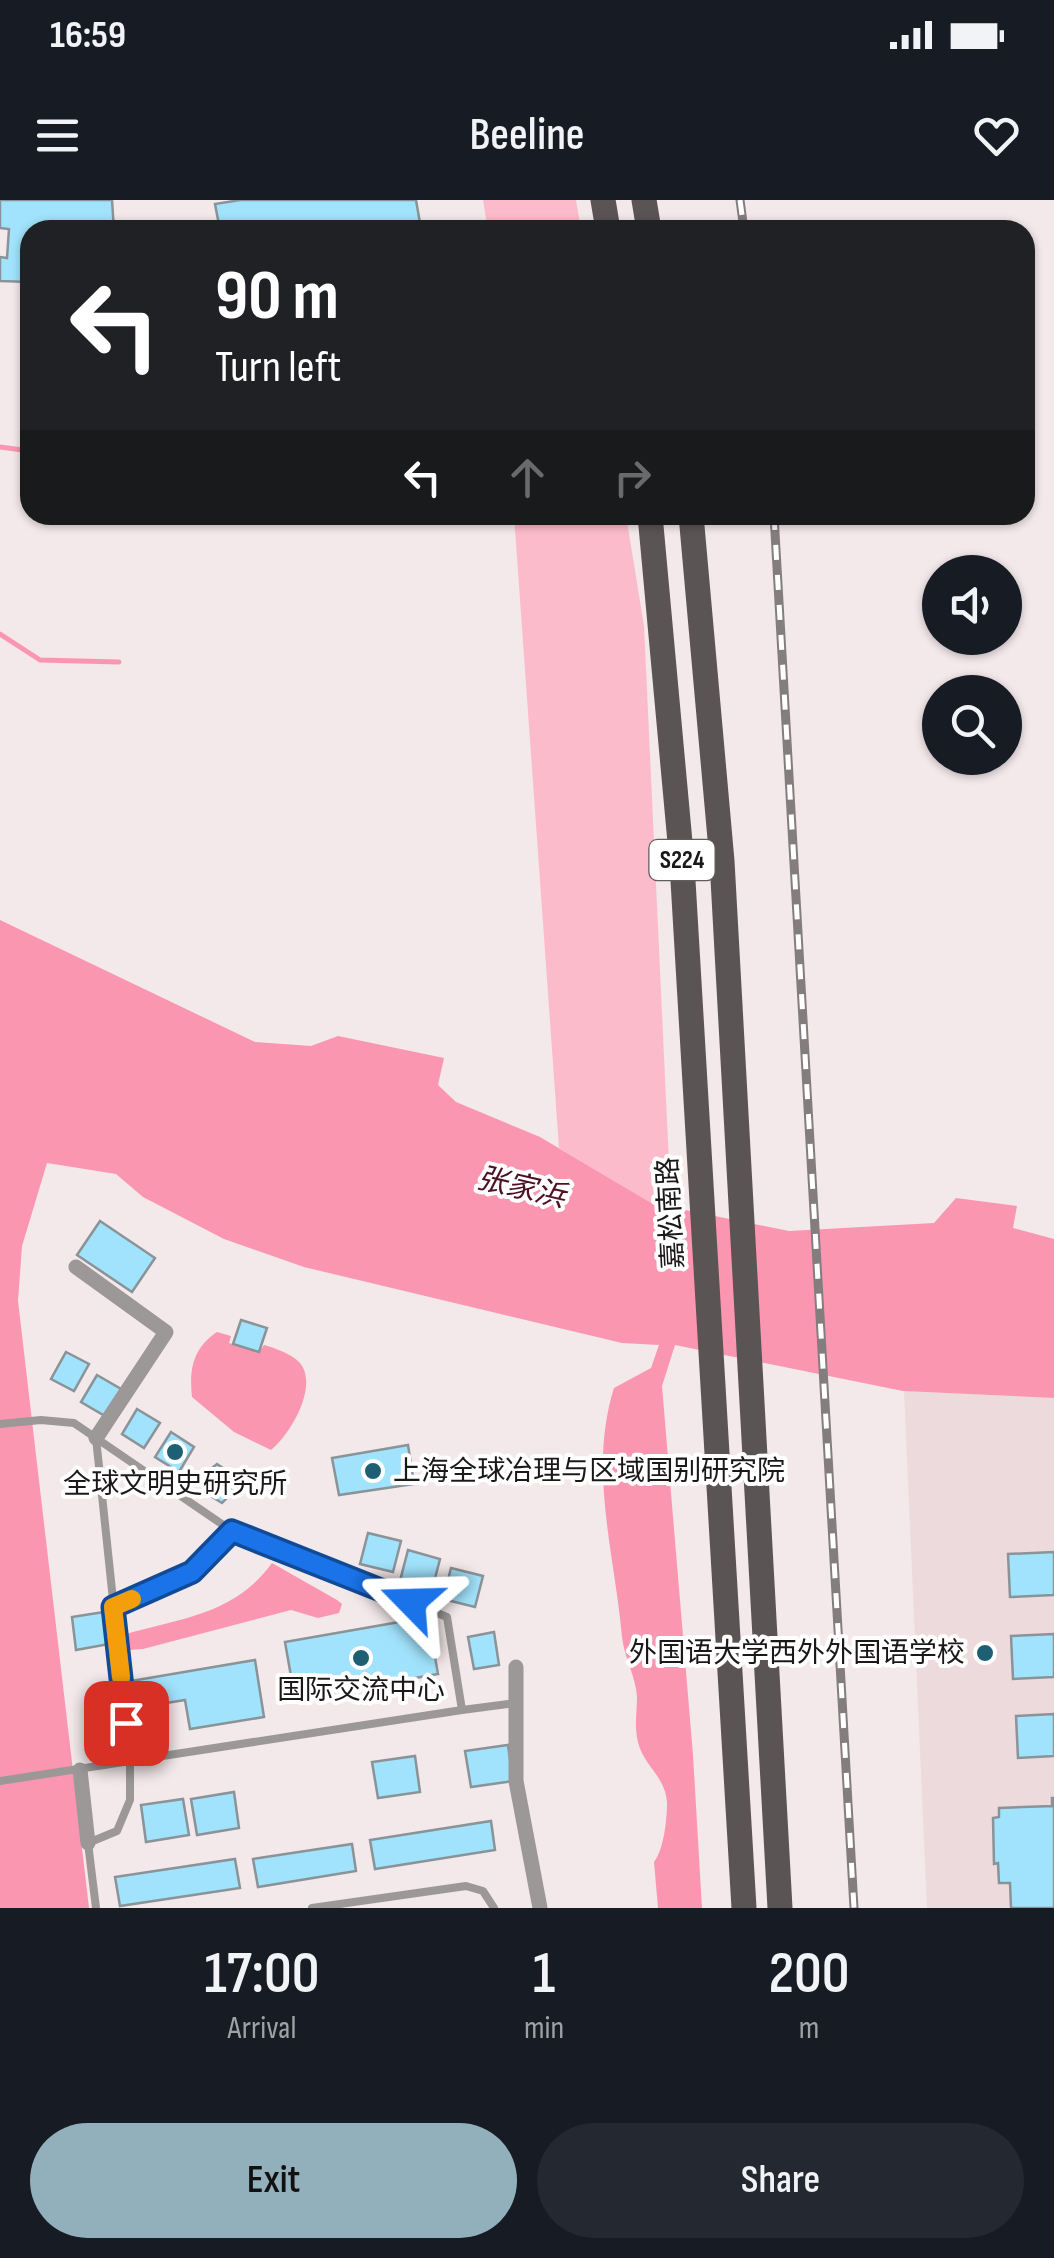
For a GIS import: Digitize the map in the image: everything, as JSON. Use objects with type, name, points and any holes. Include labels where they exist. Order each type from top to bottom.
[{"type":"main road","name":"嘉松南路","points":[[651,525],[681,845],[744,1908]]},
{"type":"main road","name":"S224","points":[[692,525],[712,727],[780,1908]]},
{"type":"street","points":[[76,1267],[166,1332],[96,1438]]},
{"type":"street","points":[[516,1666],[516,1781],[540,1908]]},
{"type":"street","points":[[80,1770],[88,1843]]},
{"type":"lane","points":[[0,1424],[40,1420],[74,1423],[232,1531],[447,1617],[462,1710]]},
{"type":"lane","points":[[96,1438],[130,1762],[130,1800],[117,1831],[88,1843],[96,1908]]},
{"type":"lane","points":[[113,1607],[192,1572],[232,1531]]},
{"type":"lane","points":[[0,1781],[516,1702]]},
{"type":"lane","points":[[312,1908],[375,1904],[466,1886],[483,1891],[494,1908]]},
{"type":"shaded area","points":[[483,200],[576,200],[579,220],[486,220]]},
{"type":"shaded area","points":[[515,525],[628,525],[644,626],[671,1207],[650,1203],[559,1148]]},
{"type":"shaded area","name":"外国语大学西外外国语学校","points":[[904,1391],[1054,1398],[1054,1908],[927,1908]]},
{"type":"water","name":"张家浜","points":[[0,920],[255,1042],[311,1046],[338,1036],[444,1058],[438,1085],[456,1102],[540,1137],[651,1203],[789,1231],[934,1223],[956,1198],[1017,1206],[1013,1228],[1054,1239],[1054,1398],[903,1391],[675,1345],[662,1386],[702,1908],[658,1908],[654,1862],[666,1826],[666,1794],[638,1742],[637,1697],[623,1644],[603,1481],[603,1450],[614,1388],[651,1368],[659,1345],[622,1343],[304,1267],[224,1239],[143,1197],[116,1174],[47,1163],[22,1246],[18,1301],[89,1908],[0,1908]]},
{"type":"water","points":[[217,1332],[231,1336],[229,1343],[259,1352],[264,1345],[283,1352],[300,1363],[305,1373],[300,1410],[271,1450],[234,1432],[192,1397],[194,1360]]},
{"type":"water","points":[[272,1563],[337,1600],[342,1604],[339,1613],[318,1618],[291,1610],[143,1649],[128,1650],[121,1644],[126,1634],[224,1604],[257,1580]]},
{"type":"building","points":[[0,200],[112,200],[113,220],[20,220],[20,282],[0,281],[0,257],[7,258],[9,229],[0,228]]},
{"type":"building","points":[[240,200],[416,200],[419,220],[218,220],[215,204]]},
{"type":"building","points":[[100,1221],[155,1258],[132,1292],[77,1255]]},
{"type":"building","points":[[241,1320],[267,1328],[259,1352],[233,1344]]},
{"type":"building","points":[[66,1352],[89,1364],[74,1391],[51,1379]]},
{"type":"building","points":[[97,1375],[121,1389],[105,1416],[81,1402]]},
{"type":"building","points":[[137,1409],[160,1423],[144,1448],[122,1434]]},
{"type":"building","name":"全球文明史研究所","points":[[171,1432],[194,1447],[179,1472],[155,1457]]},
{"type":"building","name":"上海全球冶理与区域国别研究院","points":[[408,1445],[414,1484],[339,1495],[332,1458]]},
{"type":"building","points":[[217,1464],[238,1478],[234,1484],[238,1487],[222,1503],[204,1492],[211,1482],[202,1476]]},
{"type":"building","points":[[368,1533],[401,1541],[393,1572],[360,1564]]},
{"type":"building","points":[[408,1550],[440,1559],[432,1590],[400,1581]]},
{"type":"building","points":[[1054,1552],[1054,1595],[1010,1597],[1008,1554]]},
{"type":"building","points":[[451,1568],[483,1576],[475,1607],[443,1599]]},
{"type":"building","points":[[104,1612],[109,1644],[76,1650],[72,1617]]},
{"type":"building","name":"国际交流中心","points":[[428,1617],[438,1674],[295,1699],[285,1642]]},
{"type":"building","points":[[494,1632],[499,1665],[474,1669],[468,1637]]},
{"type":"building","points":[[1054,1634],[1054,1677],[1013,1679],[1011,1636]]},
{"type":"building","points":[[255,1660],[264,1717],[190,1729],[185,1700],[136,1708],[131,1681]]},
{"type":"building","points":[[1054,1714],[1054,1756],[1018,1758],[1016,1716]]},
{"type":"building","points":[[508,1745],[513,1781],[471,1787],[465,1751]]},
{"type":"building","points":[[415,1756],[420,1792],[378,1798],[372,1762]]},
{"type":"building","points":[[234,1792],[239,1828],[197,1835],[191,1799]]},
{"type":"building","points":[[1052,1798],[1054,1908],[1011,1908],[1010,1883],[999,1883],[998,1863],[994,1864],[993,1818],[999,1817],[999,1808],[1052,1806]]},
{"type":"building","points":[[183,1799],[189,1835],[146,1842],[141,1805]]},
{"type":"building","points":[[491,1821],[495,1850],[375,1869],[370,1840]]},
{"type":"building","points":[[352,1844],[356,1871],[258,1887],[253,1859]]},
{"type":"building","points":[[235,1859],[240,1888],[120,1906],[115,1877]]},
{"type":"waterway","points":[[0,447],[20,450]]},
{"type":"waterway","points":[[0,634],[40,660],[119,662]]},
{"type":"railway","points":[[740,200],[743,220]]},
{"type":"railway","points":[[775,525],[854,1908]]},
{"type":"slow traffic","points":[[121,1677],[113,1607],[132,1599]]},
{"type":"place","name":"全球文明史研究所","points":[[175,1452]]},
{"type":"place","name":"上海全球冶理与区域国别研究院","points":[[373,1471]]},
{"type":"place","name":"外国语大学西外外国语学校","points":[[985,1653]]},
{"type":"place","name":"国际交流中心","points":[[361,1658]]},
{"type":"route","points":[[126,1723],[113,1607],[192,1572],[232,1531],[411,1602]]}]
